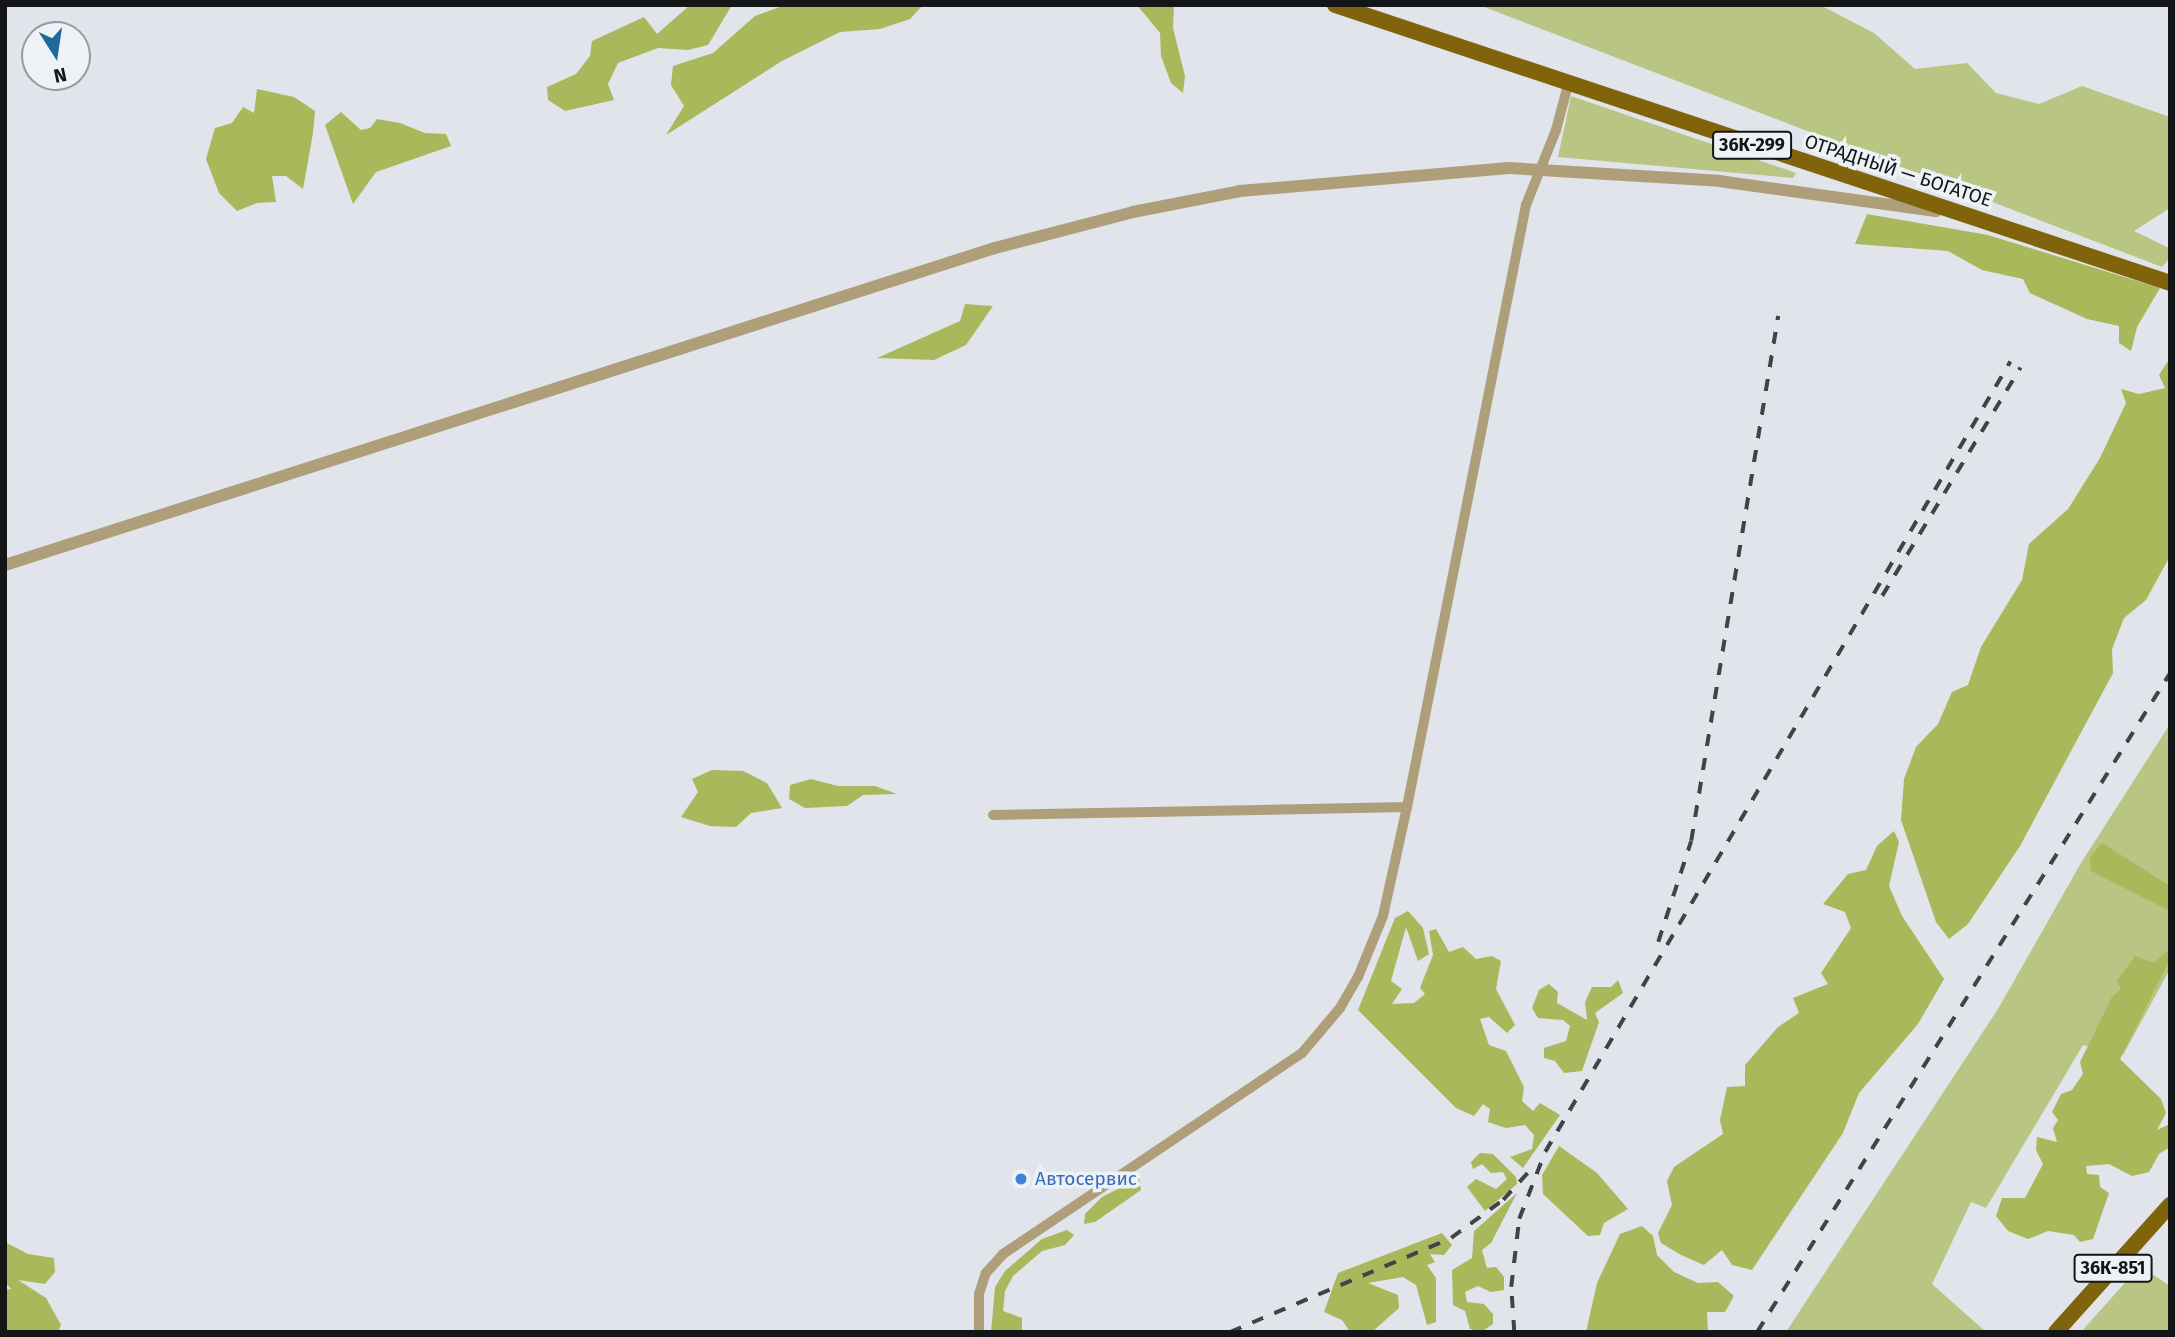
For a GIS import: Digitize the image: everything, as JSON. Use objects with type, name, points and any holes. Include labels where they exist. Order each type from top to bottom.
[{"type":"main road","name":"ОТРАДНЫЙ — БОГАТОЕ","points":[[1335,5],[1568,85],[2170,283]]},
{"type":"main road","name":"36К-851","points":[[2056,1332],[2170,1205]]},
{"type":"street","points":[[978,1332],[983,1283],[1003,1254],[1276,1073],[1320,1036],[1340,1009],[1372,946],[1407,807],[1506,293],[1526,205],[1568,85]]},
{"type":"street","points":[[5,565],[1067,228],[1240,191],[1440,171],[1540,169],[1731,183],[1971,217]]},
{"type":"street","points":[[993,815],[1407,807]]},
{"type":"green space","points":[[690,5],[732,5],[708,45],[688,50],[658,48],[618,63],[608,84],[614,100],[565,111],[548,100],[547,87],[576,74],[590,56],[592,41],[644,17],[657,34]]},
{"type":"green space","points":[[785,5],[923,5],[910,19],[880,29],[840,32],[782,61],[666,135],[684,106],[671,85],[673,66],[713,53],[755,16]]},
{"type":"green space","points":[[1137,5],[1174,5],[1173,28],[1185,76],[1183,93],[1171,83],[1161,56],[1160,33]]},
{"type":"green space","points":[[1479,5],[1820,5],[1874,33],[1915,69],[1967,63],[1996,93],[2039,104],[2082,86],[2170,117],[2170,208],[2134,231],[2169,248],[2170,258],[2162,267]]},
{"type":"green space","points":[[257,89],[294,97],[315,111],[313,133],[303,189],[286,176],[272,176],[276,202],[257,203],[237,211],[219,193],[206,159],[215,128],[232,123],[243,107],[254,113]]},
{"type":"green space","points":[[1571,96],[1796,173],[1793,178],[1558,157]]},
{"type":"green space","points":[[341,112],[361,130],[370,128],[377,119],[400,123],[425,133],[446,134],[451,146],[376,172],[353,204],[325,125]]},
{"type":"green space","points":[[1867,214],[1988,235],[2160,288],[2137,327],[2131,351],[2119,343],[2119,326],[2087,319],[2030,293],[2023,279],[1982,270],[1948,251],[1855,244]]},
{"type":"green space","points":[[965,304],[993,306],[966,345],[934,360],[877,358],[960,321]]},
{"type":"green space","points":[[2170,358],[2170,556],[2146,600],[2124,618],[2112,649],[2113,673],[2020,846],[1968,924],[1949,939],[1936,922],[1901,820],[1904,779],[1916,747],[1938,724],[1952,692],[1968,685],[1981,647],[2022,580],[2029,544],[2068,509],[2100,458],[2126,403],[2121,389],[2139,394],[2165,388],[2159,375]]},
{"type":"green space","points":[[2170,724],[2170,969],[2123,1055],[2083,1045],[1986,1208],[1971,1202],[1932,1284],[1986,1332],[1786,1332],[1998,1009],[2081,863]]},
{"type":"green space","points":[[712,770],[743,771],[767,783],[782,808],[751,813],[736,827],[710,826],[681,817],[698,792],[692,779]]},
{"type":"green space","points":[[811,779],[838,786],[875,786],[897,794],[863,795],[847,806],[805,808],[789,799],[790,785]]},
{"type":"green space","points":[[1894,831],[1899,842],[1889,886],[1902,916],[1944,979],[1918,1024],[1859,1093],[1843,1133],[1752,1270],[1732,1265],[1722,1250],[1704,1265],[1681,1255],[1661,1243],[1658,1233],[1672,1205],[1667,1181],[1674,1167],[1723,1134],[1720,1120],[1727,1087],[1745,1086],[1745,1065],[1778,1027],[1799,1013],[1793,998],[1828,984],[1821,973],[1851,928],[1845,912],[1823,904],[1848,874],[1866,870],[1877,846]]},
{"type":"green space","points":[[2102,843],[2170,886],[2170,911],[2091,871],[2090,857]]},
{"type":"green space","points":[[1408,911],[1423,928],[1429,954],[1418,961],[1406,927],[1391,981],[1402,989],[1392,1004],[1414,1003],[1425,994],[1420,988],[1433,955],[1429,931],[1436,929],[1449,952],[1463,947],[1476,959],[1492,956],[1501,961],[1496,989],[1515,1025],[1507,1033],[1489,1017],[1480,1019],[1489,1045],[1506,1051],[1524,1087],[1522,1101],[1533,1111],[1540,1103],[1560,1115],[1523,1168],[1510,1157],[1532,1149],[1534,1135],[1525,1125],[1506,1128],[1488,1122],[1490,1109],[1483,1104],[1474,1116],[1456,1108],[1358,1010],[1395,918]]},
{"type":"green space","points":[[2170,949],[2170,959],[2120,1059],[2161,1099],[2166,1113],[2157,1130],[2170,1124],[2170,1147],[2159,1154],[2149,1172],[2132,1176],[2109,1164],[2086,1166],[2087,1174],[2099,1175],[2100,1187],[2109,1193],[2093,1239],[2080,1242],[2074,1235],[2048,1231],[2028,1239],[2008,1231],[1996,1216],[2002,1198],[2025,1198],[2043,1164],[2036,1150],[2037,1137],[2057,1142],[2053,1128],[2058,1120],[2052,1112],[2061,1094],[2072,1090],[2083,1074],[2080,1062],[2112,997],[2121,989],[2117,981],[2135,956],[2154,963]]},
{"type":"green space","points":[[1618,980],[1623,993],[1595,1013],[1599,1022],[1582,1071],[1564,1073],[1555,1061],[1544,1058],[1544,1048],[1566,1041],[1570,1026],[1563,1020],[1538,1018],[1532,1008],[1539,990],[1549,984],[1558,992],[1557,1003],[1587,1020],[1585,1002],[1592,987],[1611,987]]},
{"type":"green space","points":[[1559,1146],[1597,1173],[1628,1209],[1604,1223],[1600,1235],[1588,1236],[1543,1194],[1542,1175]]},
{"type":"green space","points":[[1480,1153],[1493,1154],[1516,1177],[1517,1184],[1485,1211],[1467,1187],[1476,1179],[1496,1189],[1507,1179],[1503,1172],[1491,1173],[1482,1164],[1473,1169],[1471,1162]]},
{"type":"green space","points":[[1139,1178],[1141,1190],[1095,1222],[1084,1224],[1085,1214],[1102,1197]]},
{"type":"green space","points":[[1517,1193],[1491,1243],[1482,1250],[1487,1268],[1496,1267],[1504,1277],[1504,1290],[1491,1292],[1478,1286],[1465,1292],[1467,1302],[1484,1304],[1493,1314],[1493,1324],[1481,1332],[1470,1329],[1465,1311],[1453,1305],[1452,1270],[1472,1258],[1474,1231]]},
{"type":"green space","points":[[1642,1226],[1653,1236],[1657,1255],[1674,1272],[1698,1283],[1718,1282],[1734,1296],[1725,1312],[1707,1312],[1708,1332],[1586,1332],[1597,1283],[1620,1234]]},
{"type":"green space","points":[[1067,1230],[1074,1235],[1065,1245],[1042,1251],[1013,1276],[1005,1291],[1003,1311],[1022,1318],[1022,1330],[991,1332],[995,1287],[1005,1271],[1042,1239]]},
{"type":"green space","points":[[1442,1233],[1452,1245],[1444,1255],[1430,1254],[1435,1262],[1427,1265],[1436,1278],[1436,1322],[1427,1325],[1416,1285],[1403,1277],[1368,1283],[1398,1295],[1399,1308],[1372,1332],[1350,1332],[1342,1320],[1324,1312],[1338,1273]]},
{"type":"green space","points":[[5,1242],[28,1254],[54,1258],[55,1272],[45,1284],[18,1280],[46,1298],[61,1325],[58,1332],[5,1332],[5,1290],[11,1289],[5,1282]]},
{"type":"green space","points":[[2140,1266],[2170,1286],[2170,1332],[2081,1332]]},
{"type":"railway","points":[[1658,942],[1691,841],[1778,316]]},
{"type":"railway","points":[[1514,1332],[1511,1287],[1519,1219],[1545,1152],[2010,362]]},
{"type":"railway","points":[[1882,596],[2020,368]]},
{"type":"railway","points":[[1757,1332],[2170,673]]},
{"type":"railway","points":[[1230,1332],[1451,1238],[1503,1200],[1532,1168]]},
{"type":"place","name":"Автосервис","points":[[1021,1179]]}]
